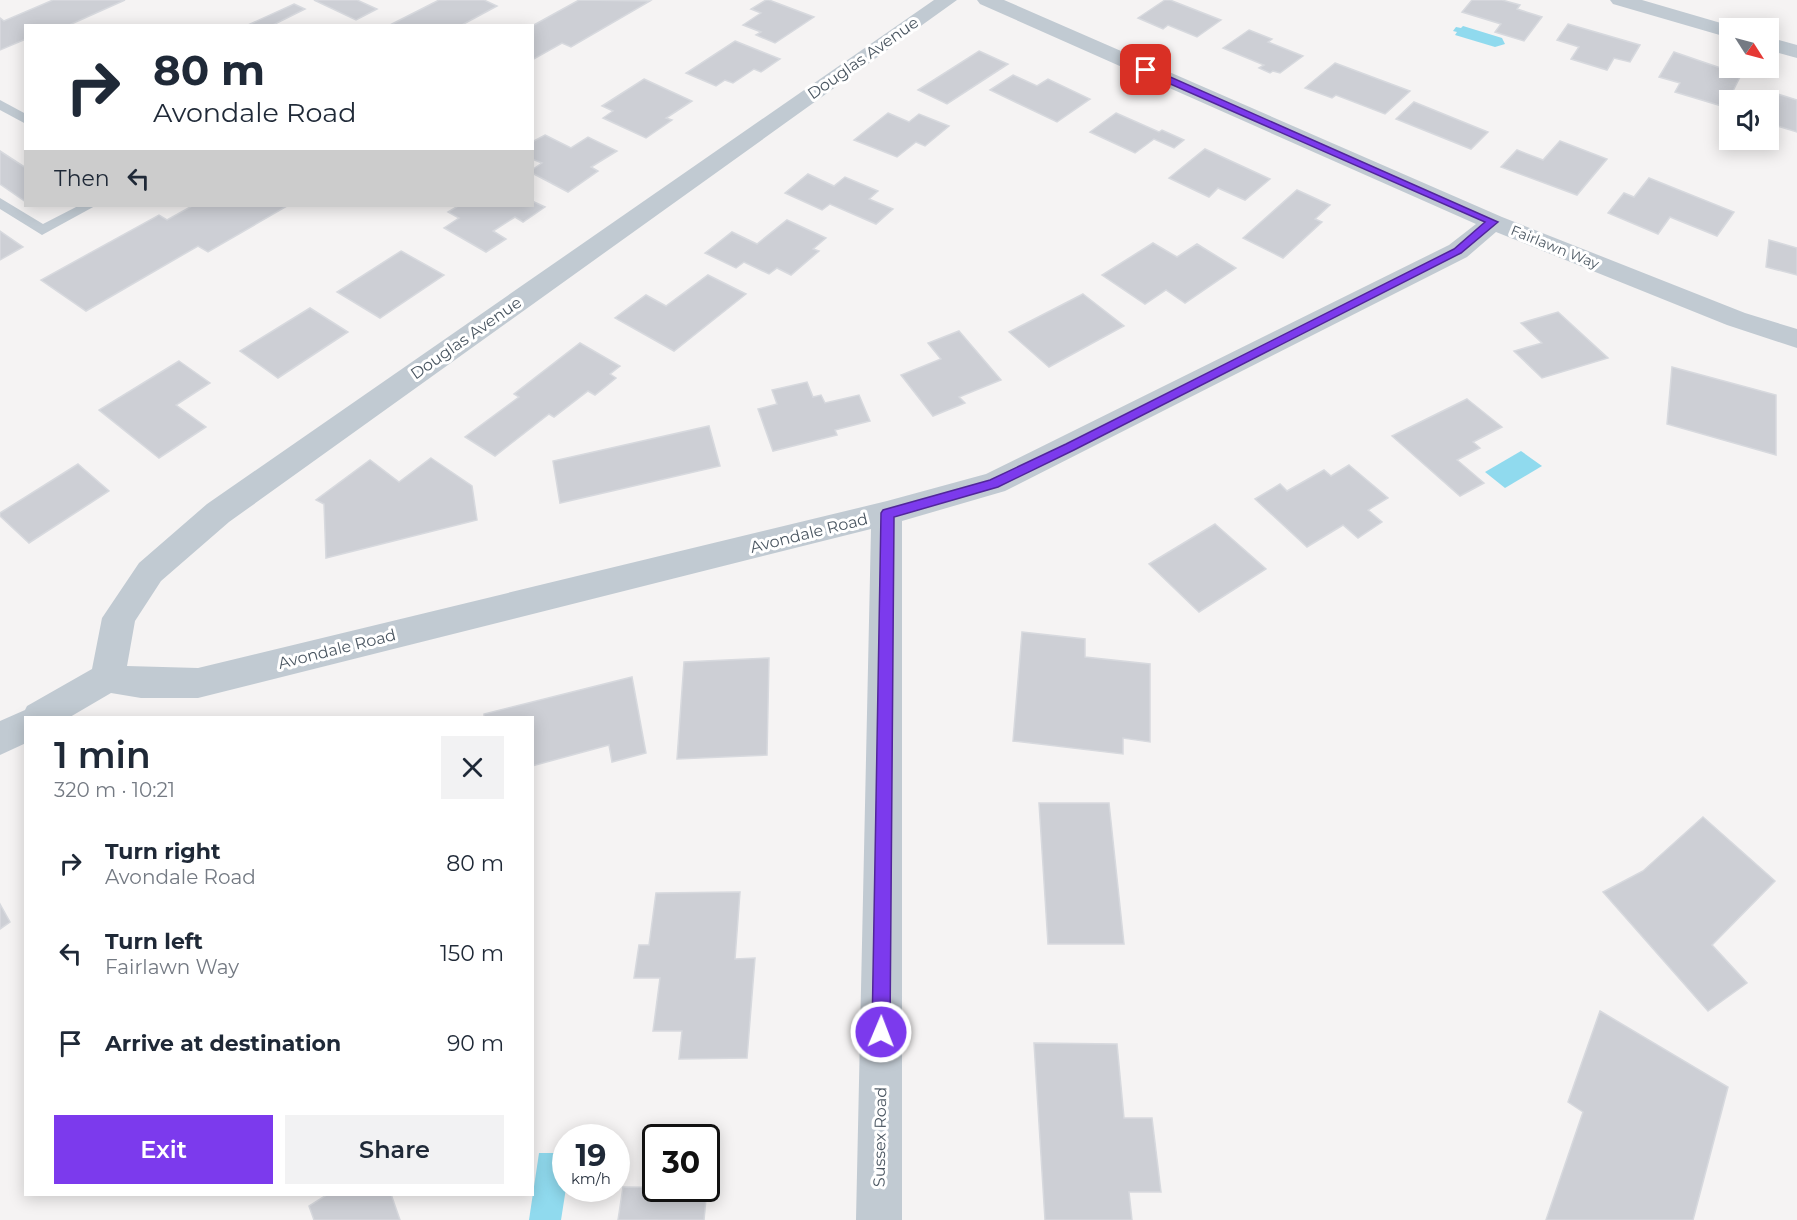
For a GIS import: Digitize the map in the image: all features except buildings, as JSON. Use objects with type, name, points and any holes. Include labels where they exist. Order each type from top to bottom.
[{"type":"street","name":"Douglas Avenue","points":[[107,678],[119,618],[150,572],[218,513],[947,0]]},
{"type":"street","name":"Fairlawn Way","points":[[987,0],[1493,222],[1736,319],[1797,339]]},
{"type":"street","points":[[1620,0],[1719,29]]},
{"type":"street","points":[[1779,46],[1797,52]]},
{"type":"street","name":"Avondale Road","points":[[107,678],[141,683],[198,683],[887,513],[993,483],[1070,447],[1458,251],[1493,222]]},
{"type":"street","name":"Sussex Road","points":[[879,1220],[887,513]]},
{"type":"street","points":[[41,716],[107,678]]},
{"type":"street","points":[[0,739],[24,726]]},
{"type":"lane","points":[[0,104],[24,119]]},
{"type":"lane","points":[[0,202],[42,230],[86,207]]},
{"type":"water","points":[[1463,26],[1502,38],[1505,44],[1495,47],[1455,35],[1457,32],[1453,31],[1456,27]]},
{"type":"water","points":[[1521,451],[1542,466],[1505,488],[1485,472]]},
{"type":"water","points":[[539,1153],[552,1153],[552,1202],[564,1202],[561,1220],[529,1220]]},
{"type":"route","points":[[881,1032],[887,513],[993,483],[1070,447],[1458,251],[1493,222],[1146,70]]}]
